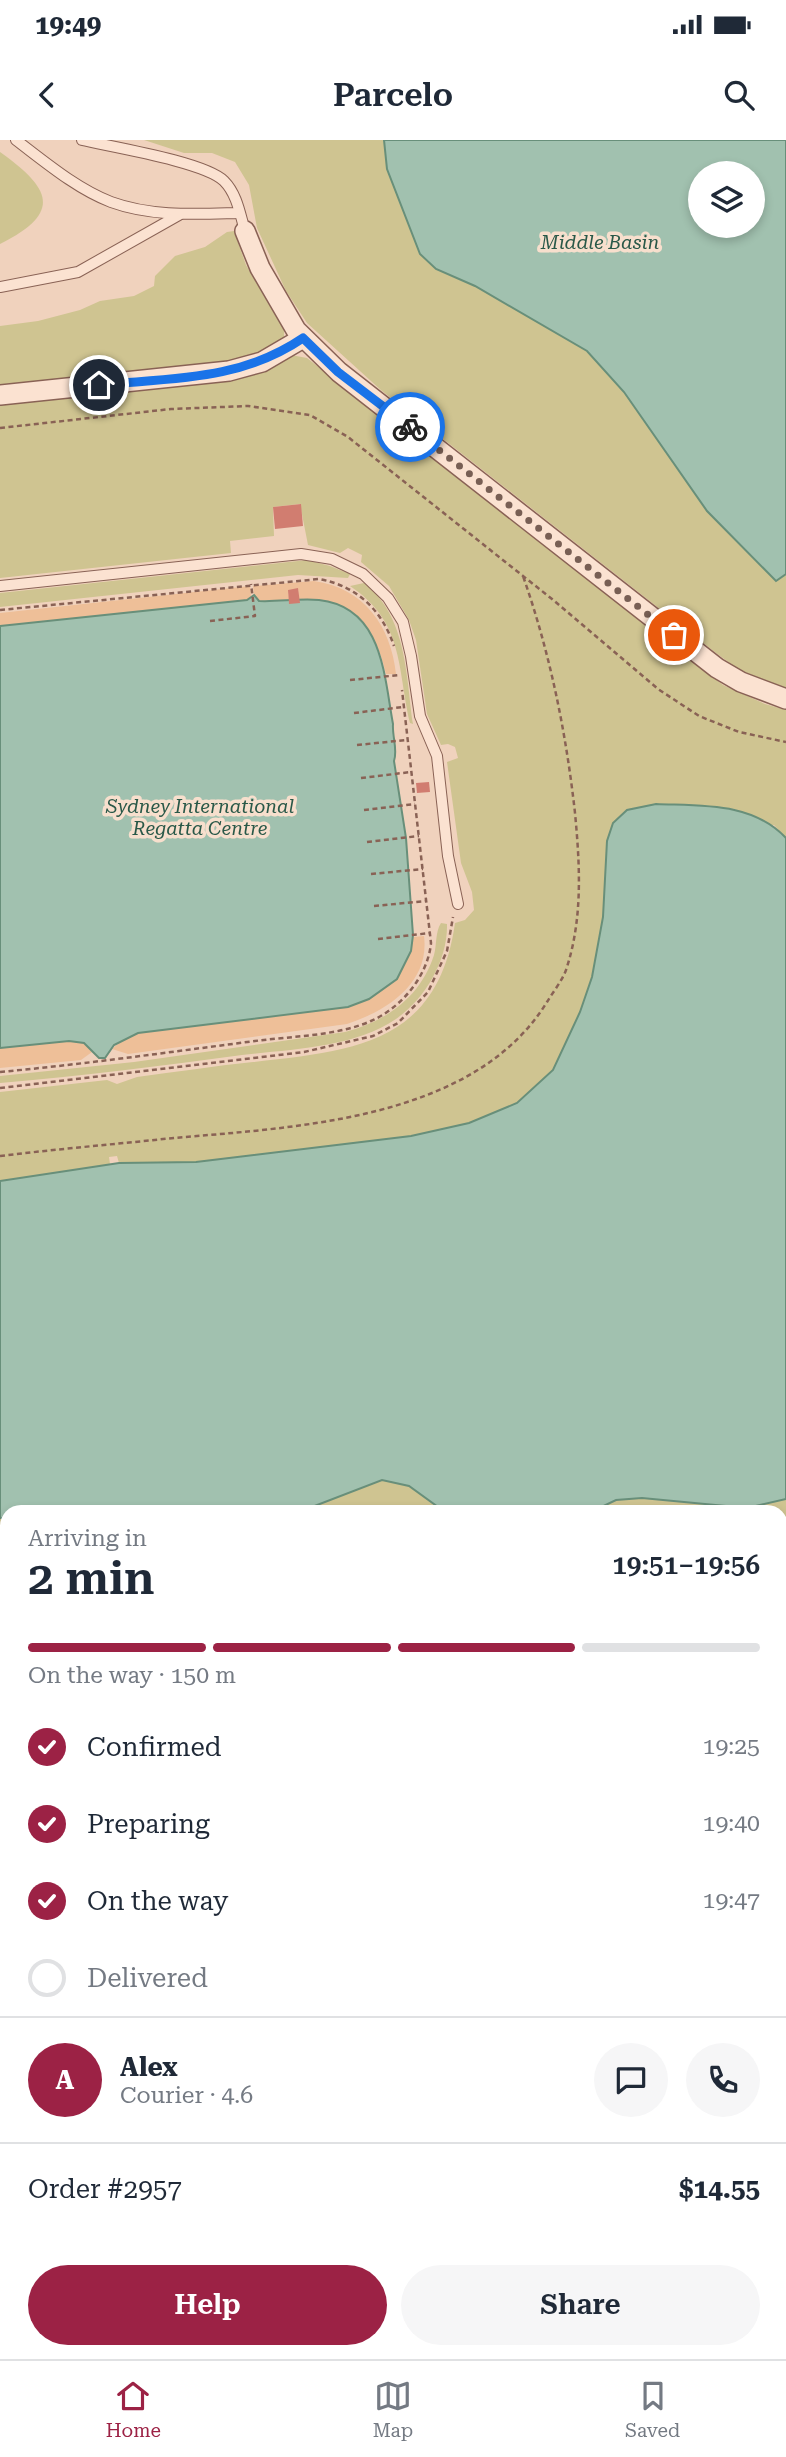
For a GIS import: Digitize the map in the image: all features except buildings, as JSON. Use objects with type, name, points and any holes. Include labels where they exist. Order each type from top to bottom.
[{"type":"street","points":[[242,222],[260,268],[277,300],[303,338],[338,372],[706,660],[741,682],[786,699]]},
{"type":"street","points":[[0,395],[229,371],[262,362],[303,338]]},
{"type":"lane","points":[[16,140],[81,186],[110,201],[140,209],[242,222],[233,192],[222,179],[207,171],[82,140]]},
{"type":"lane","points":[[0,287],[78,272],[180,215]]},
{"type":"lane","points":[[0,586],[301,555],[332,559],[363,574],[388,598],[408,638],[420,716],[437,756],[448,856],[458,904]]},
{"type":"path","points":[[0,428],[171,409],[248,406],[310,415],[348,437],[523,576],[658,689],[699,716],[739,732],[786,742]]},
{"type":"path","points":[[0,1156],[300,1127],[366,1114],[440,1090],[496,1057],[534,1023],[565,973],[578,922],[579,854],[569,754],[543,634],[523,576]]},
{"type":"path","points":[[0,610],[307,578],[343,585],[375,609],[385,625],[395,651]]},
{"type":"path","points":[[210,621],[255,616],[251,584]]},
{"type":"path","points":[[0,1072],[104,1062],[334,1030],[366,1023],[398,1003],[417,981],[430,953],[430,933],[399,667]]},
{"type":"path","points":[[351,680],[400,675]]},
{"type":"path","points":[[354,713],[404,707]]},
{"type":"path","points":[[357,745],[408,740]]},
{"type":"path","points":[[361,778],[411,772]]},
{"type":"path","points":[[364,810],[415,804]]},
{"type":"path","points":[[367,842],[419,836]]},
{"type":"path","points":[[371,874],[423,869]]},
{"type":"path","points":[[374,906],[426,901]]},
{"type":"path","points":[[0,1088],[304,1052],[373,1035],[398,1023],[428,992],[447,951],[451,923],[458,904]]},
{"type":"path","points":[[378,939],[430,933]]},
{"type":"shaded area","points":[[144,140],[384,140],[387,169],[436,269],[475,286],[587,351],[624,392],[776,580],[786,574],[786,688],[742,672],[716,653],[382,391],[307,323],[286,291],[257,228],[249,185],[235,162],[212,153],[184,153]]},
{"type":"shaded area","points":[[0,152],[30,177],[39,188],[43,200],[41,210],[34,221],[0,244]]},
{"type":"shaded area","points":[[234,231],[246,265],[284,330],[284,339],[246,361],[0,386],[0,326],[38,321],[80,310],[100,301],[134,296],[154,286],[155,276],[175,256],[205,247],[227,232]]},
{"type":"shaded area","points":[[291,355],[307,358],[723,685],[765,704],[786,710],[786,838],[774,825],[607,841],[603,917],[592,977],[580,1012],[553,1070],[517,1103],[469,1123],[411,1136],[196,1162],[119,1163],[117,1156],[109,1157],[110,1164],[0,1181],[0,1092],[107,1080],[117,1084],[137,1077],[325,1053],[357,1045],[386,1033],[411,1017],[431,994],[446,963],[455,923],[465,920],[474,910],[472,892],[461,863],[447,762],[458,758],[455,747],[441,745],[427,714],[416,640],[409,620],[389,586],[361,562],[362,555],[348,548],[340,553],[308,545],[300,504],[273,507],[274,536],[230,541],[231,553],[0,578],[0,403],[242,378]]},
{"type":"shaded area","points":[[307,560],[350,574],[348,578],[298,575],[0,607],[0,593]]},
{"type":"shaded area","points":[[364,583],[389,612],[397,629],[406,667],[413,724],[410,723],[400,664],[389,630],[368,600],[350,586]]},
{"type":"shaded area","points":[[441,923],[447,924],[444,951],[425,990],[407,1011],[396,1019],[361,1036],[301,1049],[0,1083],[0,1076],[134,1062],[345,1032],[360,1027],[400,1006],[420,984],[434,955]]},
{"type":"shaded area","points":[[382,1480],[409,1486],[435,1505],[317,1505]]},
{"type":"shaded area","points":[[642,1498],[716,1505],[606,1505],[616,1500]]},
{"type":"shaded area","points":[[786,1499],[786,1505],[760,1505]]},
{"type":"sand","points":[[314,581],[347,592],[372,612],[388,640],[396,674],[386,674],[375,642],[367,629],[346,611],[317,601],[299,600],[298,589],[288,590],[289,600],[259,601],[254,595],[253,586]]},
{"type":"sand","points":[[250,586],[251,596],[247,600],[0,626],[0,613]]},
{"type":"sand","points":[[424,936],[424,953],[420,968],[403,993],[377,1011],[347,1024],[128,1054],[112,1049],[127,1036],[138,1033],[348,1007],[372,996],[392,982],[406,963],[413,937]]},
{"type":"sand","points":[[69,1041],[84,1043],[92,1052],[81,1060],[0,1068],[0,1048]]},
{"type":"water","name":"Middle Basin","points":[[384,140],[786,140],[786,574],[776,581],[707,511],[624,392],[587,351],[475,286],[436,269],[420,254],[387,169]]},
{"type":"water","name":"Sydney International Regatta Centre","points":[[254,595],[259,601],[319,600],[340,605],[356,616],[377,647],[393,724],[394,761],[406,838],[413,935],[411,951],[397,979],[369,999],[348,1007],[138,1033],[114,1045],[105,1058],[99,1058],[84,1043],[69,1041],[0,1048],[0,626],[247,600]]},
{"type":"water","points":[[656,804],[726,808],[758,818],[773,826],[786,838],[786,1499],[760,1505],[716,1505],[642,1498],[616,1500],[606,1505],[435,1505],[409,1486],[382,1480],[317,1505],[0,1505],[0,1181],[119,1163],[196,1162],[411,1136],[469,1123],[517,1103],[553,1070],[580,1012],[592,977],[603,917],[607,841],[613,823],[627,810]]},
{"type":"way so far","points":[[410,427],[674,635]]},
{"type":"route","points":[[99,385],[246,368],[275,356],[303,338],[338,372],[410,427]]}]
